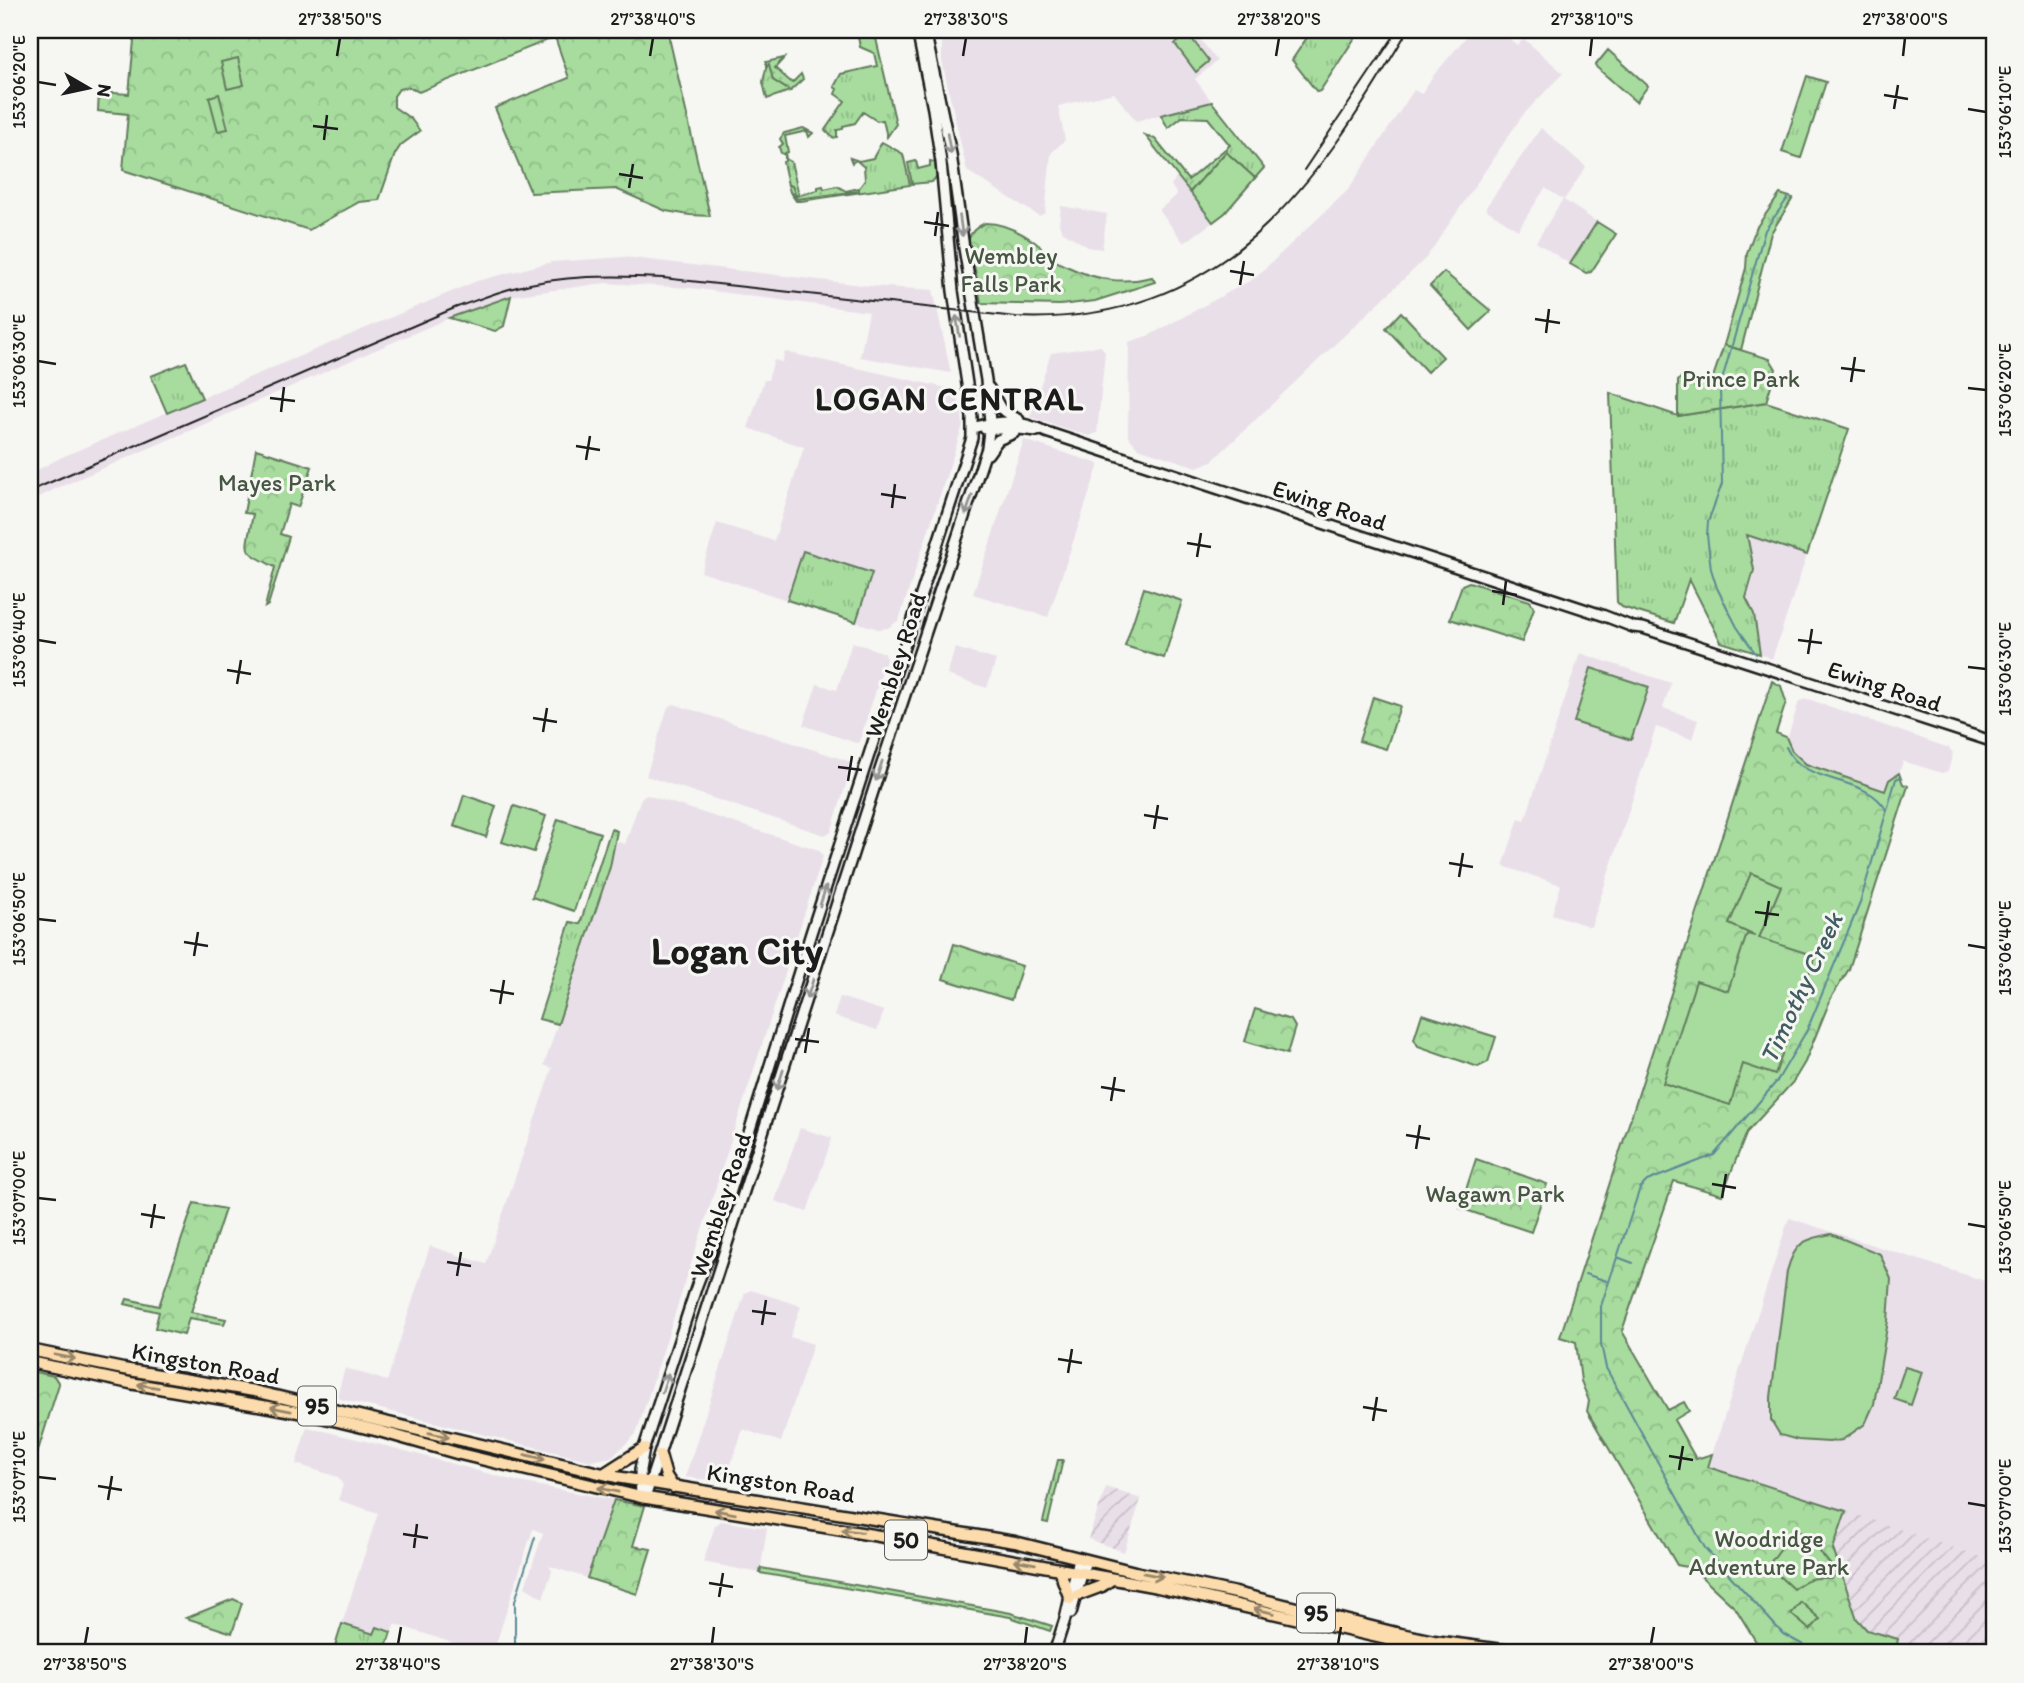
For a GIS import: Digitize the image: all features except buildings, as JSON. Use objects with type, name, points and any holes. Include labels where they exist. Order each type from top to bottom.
[{"type":"main road","name":"Wembley Road","points":[[645,1482],[640,1464],[644,1448],[697,1285],[720,1226],[811,933],[966,461],[973,428],[956,313],[933,109],[917,30]]},
{"type":"main road","name":"Wembley Road","points":[[643,1498],[645,1482],[660,1455],[918,656],[984,462],[990,426],[986,380],[951,153],[925,30]]},
{"type":"main road","points":[[984,462],[999,439],[1024,426],[1001,409],[986,380]]},
{"type":"main road","name":"Ewing Road","points":[[973,428],[1024,426],[1046,432],[1602,615],[1612,614],[1635,621],[1643,628],[1994,742]]},
{"type":"main road","points":[[903,649],[918,656]]},
{"type":"main road","name":"Kingston Road","points":[[30,1350],[122,1369],[254,1391],[645,1482],[1004,1540],[1229,1591],[1396,1633],[1434,1641],[1526,1653]]},
{"type":"main road","name":"Kingston Road","points":[[30,1362],[130,1383],[295,1411],[643,1498],[898,1539],[1080,1572],[1192,1594],[1448,1653]]},
{"type":"main road","points":[[605,1473],[644,1448]]},
{"type":"main road","points":[[660,1455],[666,1476],[673,1487]]},
{"type":"main road","points":[[1054,1653],[1074,1597],[1083,1559]]},
{"type":"main road","points":[[1059,1569],[1074,1597]]},
{"type":"main road","points":[[1074,1597],[1112,1579]]},
{"type":"shaded area","points":[[938,30],[1193,30],[1217,61],[1195,79],[1212,102],[1136,121],[1114,93],[1058,106],[1065,140],[1051,153],[1045,213],[1039,216],[967,171],[942,61],[942,44]]},
{"type":"shaded area","points":[[1472,30],[1500,30],[1517,45],[1524,39],[1563,73],[1522,116],[1426,258],[1212,461],[1197,467],[1138,448],[1128,436],[1129,342],[1150,335],[1255,278],[1348,190],[1414,90],[1421,94]]},
{"type":"shaded area","points":[[1541,128],[1586,167],[1564,200],[1597,222],[1570,264],[1536,242],[1563,199],[1545,188],[1518,230],[1486,207]]},
{"type":"shaded area","points":[[1178,175],[1213,222],[1184,243],[1159,210],[1177,195],[1171,185]]},
{"type":"shaded area","points":[[1061,206],[1107,214],[1102,249],[1088,247],[1062,231],[1059,224]]},
{"type":"shaded area","points":[[624,257],[870,286],[933,290],[951,373],[860,357],[869,312],[691,288],[605,283],[511,296],[449,318],[30,502],[30,474],[62,457],[477,281],[552,262]]},
{"type":"shaded area","points":[[1101,346],[1105,352],[1097,433],[1089,436],[1030,417],[1051,353]]},
{"type":"shaded area","points":[[785,352],[951,389],[961,405],[963,425],[899,620],[888,628],[878,629],[856,622],[871,574],[803,552],[787,600],[701,572],[717,523],[774,541],[804,447],[748,428],[764,380],[768,380],[774,360],[782,362]]},
{"type":"shaded area","points":[[1024,440],[1099,464],[1048,617],[973,594]]},
{"type":"shaded area","points":[[1746,535],[1807,555],[1772,659],[1760,654],[1754,614],[1746,598],[1754,570]]},
{"type":"shaded area","points":[[852,642],[885,653],[886,660],[859,742],[856,743],[803,725],[817,684],[837,690]]},
{"type":"shaded area","points":[[955,648],[996,660],[987,688],[947,675]]},
{"type":"shaded area","points":[[1580,653],[1671,683],[1663,708],[1698,720],[1692,739],[1656,727],[1591,927],[1552,914],[1561,885],[1503,866],[1519,818],[1525,820]]},
{"type":"shaded area","points":[[1808,699],[1949,748],[1953,753],[1948,771],[1942,773],[1903,761],[1899,773],[1889,780],[1885,791],[1806,764],[1792,751],[1787,740],[1799,701]]},
{"type":"shaded area","points":[[674,704],[851,762],[831,832],[824,835],[646,776],[668,707]]},
{"type":"shaded area","points":[[647,795],[819,850],[823,856],[636,1434],[612,1457],[591,1461],[340,1399],[338,1393],[345,1368],[387,1381],[430,1246],[486,1264],[552,1068],[544,1065],[610,867],[615,841],[625,844],[641,798]]},
{"type":"shaded area","points":[[840,997],[884,1011],[877,1030],[834,1016]]},
{"type":"shaded area","points":[[800,1128],[832,1138],[807,1212],[775,1201]]},
{"type":"shaded area","points":[[1789,1218],[1994,1284],[1994,1561],[1708,1467]]},
{"type":"shaded area","points":[[751,1290],[801,1306],[790,1337],[813,1344],[781,1442],[743,1429],[725,1482],[685,1477],[745,1293]]},
{"type":"shaded area","points":[[307,1427],[519,1482],[614,1500],[587,1578],[549,1566],[552,1571],[543,1598],[525,1587],[543,1533],[533,1529],[493,1653],[483,1653],[395,1624],[391,1632],[377,1627],[374,1635],[342,1624],[378,1513],[338,1500],[343,1485],[338,1477],[296,1464]]},
{"type":"shaded area","points":[[1106,1487],[1141,1499],[1124,1552],[1088,1539]]},
{"type":"shaded area","points":[[1846,1511],[1994,1561],[1994,1628],[1986,1653],[1895,1653],[1898,1639],[1867,1630],[1857,1619],[1833,1549]]},
{"type":"shaded area","points":[[721,1521],[767,1528],[760,1573],[703,1562],[715,1526]]},
{"type":"green space","points":[[135,30],[679,30],[668,33],[710,216],[666,211],[616,189],[531,193],[495,108],[569,78],[555,37],[419,92],[409,87],[399,89],[394,96],[394,107],[411,119],[420,131],[401,145],[395,154],[379,200],[359,202],[309,230],[123,170],[128,114],[98,111],[99,92],[129,94]]},
{"type":"green space","points":[[848,30],[874,30],[896,124],[887,137],[883,120],[877,121],[863,112],[855,123],[837,130],[837,137],[833,138],[825,130],[845,101],[835,94],[837,89],[834,87],[841,74],[877,66],[874,53],[860,47],[857,32],[849,35]]},
{"type":"green space","points":[[1312,30],[1360,30],[1317,92],[1292,60]]},
{"type":"green space","points":[[1188,34],[1209,61],[1196,72],[1175,44]]},
{"type":"green space","points":[[1608,50],[1648,86],[1636,102],[1595,66]]},
{"type":"green space","points":[[238,58],[244,85],[227,89],[221,62]]},
{"type":"green space","points":[[784,58],[775,68],[792,83],[801,74],[803,79],[790,91],[773,80],[769,64],[766,68],[766,62]]},
{"type":"green space","points":[[767,64],[771,66],[773,80],[790,91],[767,99],[763,82]]},
{"type":"green space","points":[[1807,76],[1826,82],[1801,158],[1782,152]]},
{"type":"green space","points":[[219,94],[228,129],[218,131],[209,97]]},
{"type":"green space","points":[[1212,102],[1264,168],[1255,178],[1226,152],[1190,192],[1145,135],[1155,139],[1188,180],[1230,145],[1208,118],[1182,117],[1168,128],[1161,115]]},
{"type":"green space","points":[[803,128],[813,133],[809,137],[807,131],[785,136],[788,152],[785,153],[786,159],[791,162],[799,195],[796,196],[792,186],[788,185],[783,162],[785,155],[779,147],[783,144],[780,139],[784,133]]},
{"type":"green space","points":[[882,142],[903,154],[910,185],[801,201],[796,201],[790,192],[794,197],[859,191],[865,180],[864,167],[856,160],[873,158]]},
{"type":"green space","points":[[1226,152],[1255,178],[1225,213],[1213,222],[1190,192]]},
{"type":"green space","points":[[916,161],[918,169],[930,166],[930,161],[935,162],[937,176],[932,182],[912,184],[908,163]]},
{"type":"green space","points":[[788,185],[792,186],[796,196],[823,186],[824,189],[837,186],[846,191],[859,188],[859,191],[797,199],[790,192]]},
{"type":"green space","points":[[1780,194],[1793,198],[1771,233],[1741,350],[1724,345],[1756,228]]},
{"type":"green space","points":[[1597,222],[1616,234],[1591,272],[1586,273],[1570,264]]},
{"type":"green space","name":"Wembley Falls Park","points":[[985,223],[1006,226],[1018,232],[1038,244],[1051,258],[1087,274],[1119,280],[1152,277],[1155,282],[1095,301],[1060,305],[981,303],[968,243],[972,232]]},
{"type":"green space","points":[[1444,272],[1491,311],[1471,330],[1430,286]]},
{"type":"green space","points":[[511,296],[504,326],[495,331],[449,318]]},
{"type":"green space","points":[[1401,312],[1443,357],[1427,372],[1386,328]]},
{"type":"green space","name":"Prince Park","points":[[1724,345],[1770,359],[1776,369],[1766,402],[1678,416],[1678,381],[1683,375],[1711,383]]},
{"type":"green space","points":[[186,362],[202,398],[167,413],[151,376]]},
{"type":"green space","points":[[1610,393],[1678,416],[1766,402],[1849,429],[1807,555],[1747,535],[1754,570],[1746,598],[1754,614],[1760,654],[1721,642],[1689,579],[1674,623],[1622,607],[1617,602]]},
{"type":"green space","name":"Mayes Park","points":[[256,449],[312,467],[298,507],[289,504],[280,534],[289,537],[268,605],[265,607],[275,567],[250,552],[247,543],[253,514],[244,513]]},
{"type":"green space","points":[[803,551],[872,573],[856,622],[787,600]]},
{"type":"green space","points":[[1469,582],[1530,601],[1534,608],[1522,642],[1450,619],[1462,585]]},
{"type":"green space","points":[[1144,588],[1182,601],[1164,658],[1125,646]]},
{"type":"green space","points":[[1591,668],[1649,687],[1631,740],[1574,722]]},
{"type":"green space","name":"Woodridge Adventure Park","points":[[1772,681],[1781,686],[1786,702],[1776,733],[1786,737],[1792,751],[1806,764],[1885,791],[1889,780],[1899,773],[1903,784],[1908,786],[1849,969],[1831,998],[1805,1062],[1793,1082],[1747,1132],[1722,1195],[1674,1181],[1622,1331],[1668,1410],[1684,1402],[1689,1411],[1674,1420],[1696,1459],[1712,1454],[1708,1467],[1846,1511],[1833,1549],[1857,1619],[1867,1630],[1898,1639],[1895,1653],[1763,1653],[1736,1609],[1692,1568],[1677,1565],[1587,1411],[1589,1401],[1581,1381],[1576,1342],[1560,1337]]},
{"type":"green space","points":[[1373,697],[1400,706],[1386,749],[1359,741]]},
{"type":"green space","points":[[464,795],[496,806],[486,837],[454,826]]},
{"type":"green space","points":[[514,806],[546,816],[534,852],[502,842]]},
{"type":"green space","points":[[558,819],[600,833],[574,911],[532,897]]},
{"type":"green space","points":[[611,829],[617,831],[610,867],[558,1024],[539,1019],[570,922],[580,924]]},
{"type":"green space","points":[[1751,873],[1781,886],[1759,938],[1815,956],[1775,1075],[1743,1064],[1730,1105],[1663,1083],[1696,981],[1728,991],[1747,934],[1755,936],[1729,924]]},
{"type":"green space","points":[[954,944],[1022,966],[1011,1000],[943,979]]},
{"type":"green space","points":[[1255,1009],[1291,1020],[1295,1027],[1287,1054],[1245,1041]]},
{"type":"green space","points":[[1422,1014],[1496,1037],[1488,1062],[1478,1067],[1418,1046],[1414,1039]]},
{"type":"green space","name":"Wagawn Park","points":[[1476,1159],[1547,1184],[1531,1232],[1460,1208]]},
{"type":"green space","points":[[194,1203],[225,1209],[191,1312],[226,1319],[224,1324],[189,1318],[184,1335],[155,1328],[159,1312],[125,1304],[127,1299],[159,1306]]},
{"type":"green space","points":[[1831,1234],[1880,1254],[1891,1279],[1888,1321],[1874,1404],[1865,1424],[1842,1440],[1798,1440],[1780,1435],[1771,1420],[1771,1397],[1787,1271],[1793,1254],[1801,1244]]},
{"type":"green space","points":[[1905,1367],[1922,1372],[1911,1405],[1894,1399]]},
{"type":"green space","points":[[30,1371],[54,1376],[59,1384],[30,1476]]},
{"type":"green space","points":[[1058,1460],[1063,1460],[1048,1523],[1043,1522]]},
{"type":"green space","points":[[614,1500],[645,1506],[633,1546],[651,1549],[637,1594],[587,1578]]},
{"type":"green space","points":[[1794,1530],[1818,1539],[1820,1552],[1834,1569],[1834,1576],[1812,1579],[1793,1589],[1777,1574],[1770,1563]]},
{"type":"green space","points":[[761,1568],[1011,1613],[1052,1626],[1050,1631],[1010,1617],[760,1573]]},
{"type":"green space","points":[[233,1599],[242,1603],[232,1633],[186,1618]]},
{"type":"green space","points":[[1801,1602],[1820,1619],[1810,1630],[1791,1614]]},
{"type":"green space","points":[[342,1624],[374,1634],[377,1627],[391,1632],[384,1653],[333,1653]]},
{"type":"waterway","points":[[1756,654],[1737,627],[1717,588],[1711,569],[1707,535],[1708,522],[1722,484],[1720,387],[1765,230],[1788,198]]},
{"type":"waterway","points":[[1786,747],[1806,769],[1864,790],[1877,799],[1887,811]]},
{"type":"waterway","name":"Timothy Creek","points":[[1818,1653],[1783,1634],[1705,1548],[1606,1368],[1601,1344],[1601,1306],[1640,1188],[1647,1181],[1714,1155],[1777,1081],[1807,1030],[1860,903],[1896,779],[1900,777]]},
{"type":"waterway","points":[[1617,1257],[1633,1263]]},
{"type":"waterway","points":[[1585,1274],[1607,1281]]},
{"type":"waterway","points":[[518,1653],[515,1647],[515,1601],[535,1537]]},
{"type":"railway","points":[[1304,170],[1398,30]]},
{"type":"railway","points":[[30,491],[457,307],[531,284],[587,277],[663,278],[1016,317],[1088,314],[1151,298],[1206,272],[1254,236],[1297,193],[1336,143],[1408,30]]},
{"type":"district","name":"LOGAN CENTRAL","points":[[950,399]]},
{"type":"district","name":"Logan City","points":[[737,951]]}]
